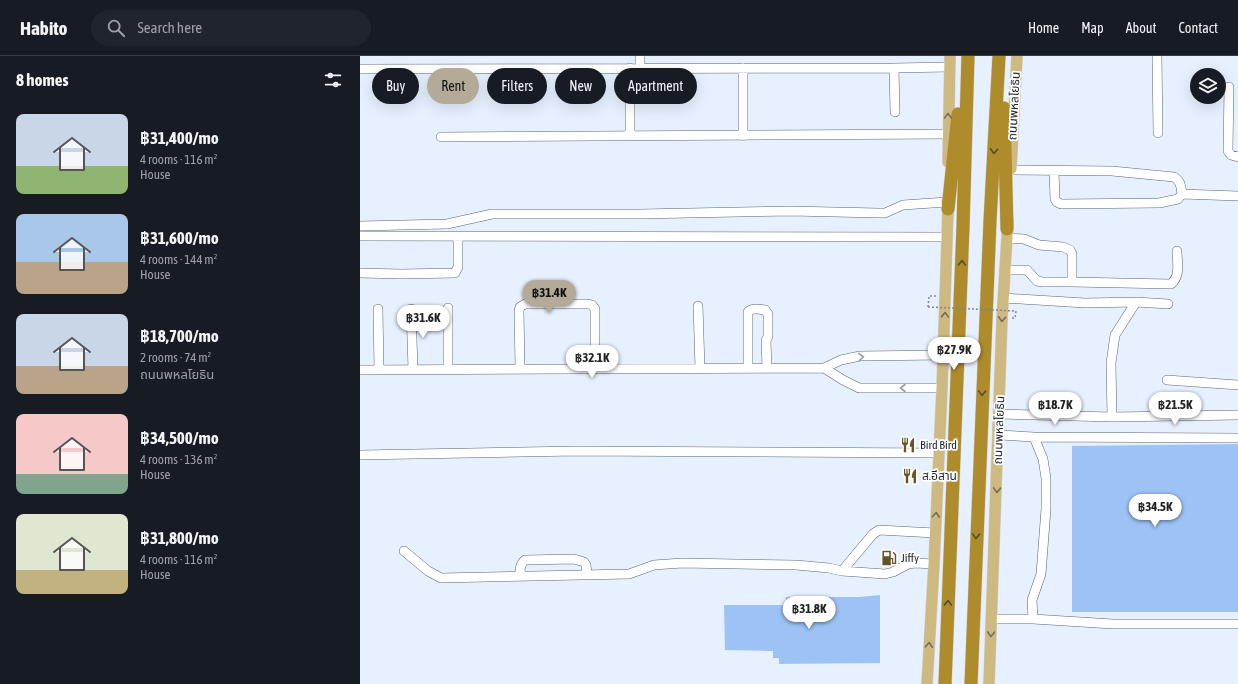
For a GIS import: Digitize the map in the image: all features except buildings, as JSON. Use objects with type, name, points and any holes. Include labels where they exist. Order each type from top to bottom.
[{"type":"highway","points":[[948,206],[966,56]]},
{"type":"highway","points":[[945,684],[963,227],[966,56]]},
{"type":"highway","name":"ถนนพหลโยธิน","points":[[971,684],[990,221],[999,56]]},
{"type":"highway","points":[[1003,56],[1007,234]]},
{"type":"main road","name":"ถนนพหลโยธิน","points":[[989,684],[1005,270],[1017,56]]},
{"type":"main road","points":[[927,684],[946,294],[949,61]]},
{"type":"street","points":[[640,56],[640,68]]},
{"type":"street","points":[[1157,56],[1158,133]]},
{"type":"street","points":[[697,68],[894,68],[949,61]]},
{"type":"street","points":[[360,69],[614,68]]},
{"type":"street","points":[[743,68],[743,136]]},
{"type":"street","points":[[894,68],[895,112]]},
{"type":"street","points":[[1229,87],[1228,151],[1231,155],[1238,157]]},
{"type":"street","points":[[630,104],[630,136]]},
{"type":"street","points":[[441,137],[948,134]]},
{"type":"street","points":[[1011,170],[1112,171],[1174,177],[1181,184],[1182,194],[1178,199],[1159,203],[1061,204],[1055,199],[1054,171]]},
{"type":"street","points":[[1182,194],[1238,196]]},
{"type":"street","points":[[360,226],[447,224],[492,214],[640,214],[791,211],[885,213],[903,205],[948,206]]},
{"type":"street","points":[[1007,234],[1039,245],[1063,247],[1070,250],[1072,254],[1072,282]]},
{"type":"street","points":[[360,236],[947,236]]},
{"type":"street","points":[[360,273],[456,273],[458,267],[458,236]]},
{"type":"street","points":[[1005,270],[1027,270],[1037,281],[1044,282],[1171,284],[1175,281],[1178,275],[1177,251]]},
{"type":"street","points":[[1004,298],[1085,303],[1136,302],[1168,304]]},
{"type":"street","points":[[1112,417],[1111,363],[1115,334],[1136,302]]},
{"type":"street","points":[[520,368],[519,311],[520,306],[525,304],[592,305],[595,309],[596,352]]},
{"type":"street","points":[[698,306],[700,368]]},
{"type":"street","points":[[448,308],[448,369]]},
{"type":"street","points":[[378,309],[379,369]]},
{"type":"street","points":[[411,309],[413,369]]},
{"type":"street","points":[[748,368],[748,312],[751,310],[765,310],[768,314],[768,336],[766,341],[767,368]]},
{"type":"street","points":[[360,370],[520,368],[824,368],[841,360],[860,356],[943,354]]},
{"type":"street","points":[[824,368],[843,380],[860,388],[942,388]]},
{"type":"street","points":[[1167,380],[1238,385]]},
{"type":"street","points":[[999,414],[1112,417],[1238,415]]},
{"type":"street","points":[[999,435],[1034,437],[1238,438]]},
{"type":"street","points":[[1033,619],[1032,600],[1041,574],[1046,509],[1046,478],[1043,459],[1034,437]]},
{"type":"street","points":[[360,454],[576,451],[939,453]]},
{"type":"street","points":[[842,571],[873,534],[879,530],[935,533]]},
{"type":"street","points":[[404,551],[428,571],[441,578],[520,575],[602,576],[629,574],[654,565],[682,563],[796,565],[829,568],[842,571],[885,574],[893,572],[908,564],[934,564]]},
{"type":"street","points":[[520,575],[520,567],[522,562],[525,560],[574,559],[584,562],[586,565],[587,575]]},
{"type":"street","points":[[992,619],[1033,619],[1113,624],[1238,624]]},
{"type":"path","points":[[946,294],[929,296],[928,306],[1016,312]]},
{"type":"place","name":"Bird Bird","points":[[908,445]]},
{"type":"place","name":"ส.อีสาน","points":[[910,476]]},
{"type":"place","name":"Jiffy","points":[[889,558]]}]
